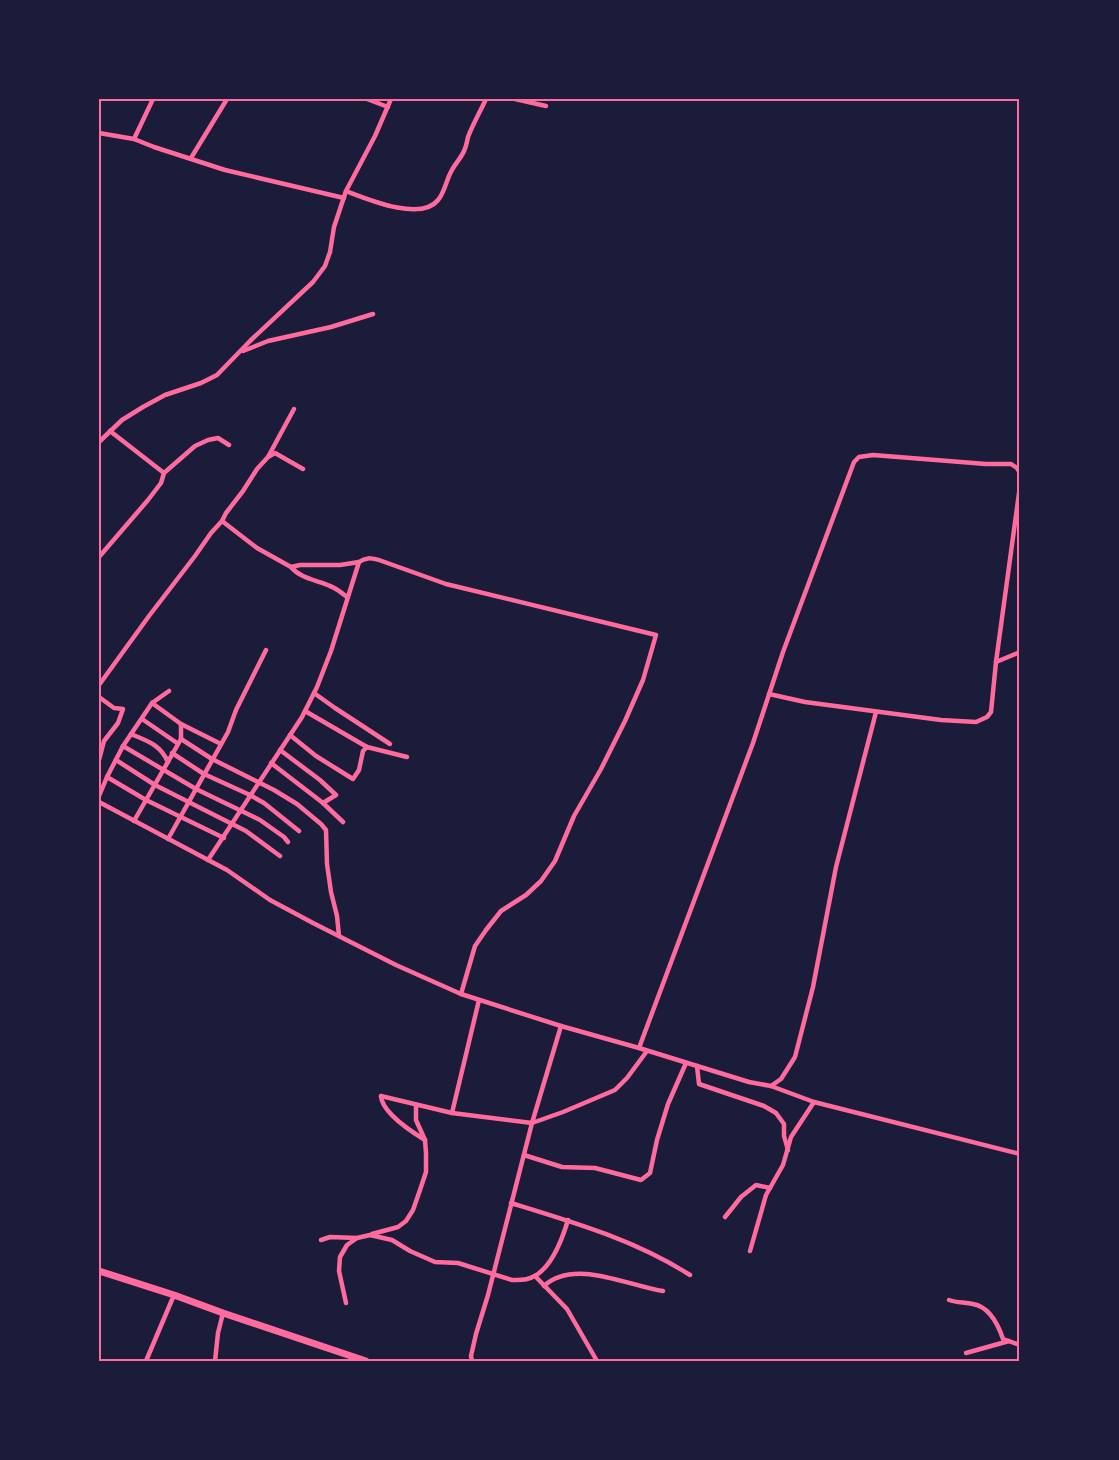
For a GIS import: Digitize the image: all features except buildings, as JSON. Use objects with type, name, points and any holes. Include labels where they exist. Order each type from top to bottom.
[{"type":"main road","points":[[99,1271],[366,1361]]},
{"type":"street","points":[[134,139],[153,99]]},
{"type":"street","points":[[191,158],[226,99]]},
{"type":"street","points":[[367,99],[388,107]]},
{"type":"street","points":[[99,442],[122,420],[165,396],[217,375],[313,282],[325,266],[330,252],[334,227],[345,191],[375,136],[391,99]]},
{"type":"street","points":[[345,191],[394,207],[425,209],[432,206],[438,201],[452,170],[465,150],[486,99]]},
{"type":"street","points":[[515,99],[546,106]]},
{"type":"street","points":[[99,133],[134,139],[225,170],[344,198]]},
{"type":"street","points":[[240,352],[268,341],[331,327],[374,314]]},
{"type":"street","points":[[99,686],[268,457],[294,409]]},
{"type":"street","points":[[110,431],[164,473]]},
{"type":"street","points":[[99,557],[148,500],[161,483],[164,473],[195,446],[218,438],[230,445]]},
{"type":"street","points":[[268,457],[275,453],[303,469]]},
{"type":"street","points":[[639,1048],[753,743],[783,652],[854,462],[859,456],[873,455],[1011,464],[1020,473]]},
{"type":"street","points":[[769,694],[805,702],[940,720],[976,722],[987,717],[991,712],[1020,486]]},
{"type":"street","points":[[222,521],[257,548],[291,567],[294,571],[314,581],[332,586],[347,597]]},
{"type":"street","points":[[291,567],[340,565],[369,558],[446,584],[656,635],[643,680],[625,721],[601,769],[573,816],[555,861],[541,881],[526,895],[501,911],[486,930],[475,946],[461,994]]},
{"type":"street","points":[[208,860],[305,711],[331,651],[358,562]]},
{"type":"street","points":[[168,839],[228,732],[236,710],[266,650]]},
{"type":"street","points":[[996,662],[1020,652]]},
{"type":"street","points":[[99,796],[106,777],[131,734],[152,703],[169,691]]},
{"type":"street","points":[[314,693],[390,744]]},
{"type":"street","points":[[99,697],[114,708],[123,709],[118,723],[104,741],[99,760]]},
{"type":"street","points":[[152,703],[181,724],[221,744]]},
{"type":"street","points":[[305,711],[366,747],[407,757]]},
{"type":"street","points":[[771,1086],[780,1080],[795,1057],[813,987],[836,867],[876,712]]},
{"type":"street","points":[[142,719],[257,783],[264,784],[297,804],[321,824],[326,830],[327,864],[339,936]]},
{"type":"street","points":[[134,821],[179,741],[181,724]]},
{"type":"street","points":[[179,741],[192,730]]},
{"type":"street","points":[[131,734],[156,746],[168,762]]},
{"type":"street","points":[[290,735],[316,756],[353,779],[359,770],[366,747]]},
{"type":"street","points":[[123,746],[196,789],[260,820],[288,842]]},
{"type":"street","points":[[280,750],[336,795],[323,803]]},
{"type":"street","points":[[172,753],[204,774],[250,795],[278,813],[299,831]]},
{"type":"street","points":[[116,760],[155,785],[246,831],[280,856]]},
{"type":"street","points":[[271,764],[323,803],[343,822]]},
{"type":"street","points":[[106,777],[146,800],[224,838]]},
{"type":"street","points":[[99,802],[208,860],[246,882],[270,900],[396,965],[461,994],[749,1082],[771,1086],[814,1102],[1020,1154]]},
{"type":"street","points":[[452,1113],[479,1000]]},
{"type":"street","points":[[465,1361],[471,1359],[532,1123],[561,1026]]},
{"type":"street","points":[[425,1140],[401,1123],[382,1102],[381,1096],[452,1113],[532,1123],[615,1090],[627,1078],[646,1051]]},
{"type":"street","points":[[524,1155],[562,1167],[595,1168],[641,1180],[650,1173],[668,1104],[686,1063]]},
{"type":"street","points":[[697,1066],[699,1084],[764,1106],[776,1113],[784,1124],[784,1136],[788,1150]]},
{"type":"street","points":[[750,1251],[766,1195],[783,1165],[791,1137],[814,1102]]},
{"type":"street","points":[[321,1240],[330,1237],[357,1238],[398,1227],[406,1221],[413,1210],[426,1172],[425,1140],[416,1120],[416,1105]]},
{"type":"street","points":[[724,1217],[741,1197],[756,1185],[770,1188]]},
{"type":"street","points":[[512,1203],[568,1220],[647,1250],[690,1275]]},
{"type":"street","points":[[370,1235],[392,1240],[435,1262],[458,1263],[512,1280],[530,1279],[542,1271],[554,1257],[568,1220]]},
{"type":"street","points":[[346,1303],[339,1270],[340,1257],[347,1245],[357,1238]]},
{"type":"street","points":[[544,1286],[564,1275],[591,1275],[611,1277],[663,1291]]},
{"type":"street","points":[[535,1276],[567,1309],[597,1361]]},
{"type":"street","points":[[146,1361],[174,1295]]},
{"type":"street","points":[[949,1300],[974,1304],[984,1309],[999,1327],[1003,1339],[1020,1345]]},
{"type":"street","points":[[214,1361],[223,1313]]},
{"type":"street","points":[[966,1353],[1009,1341]]}]
